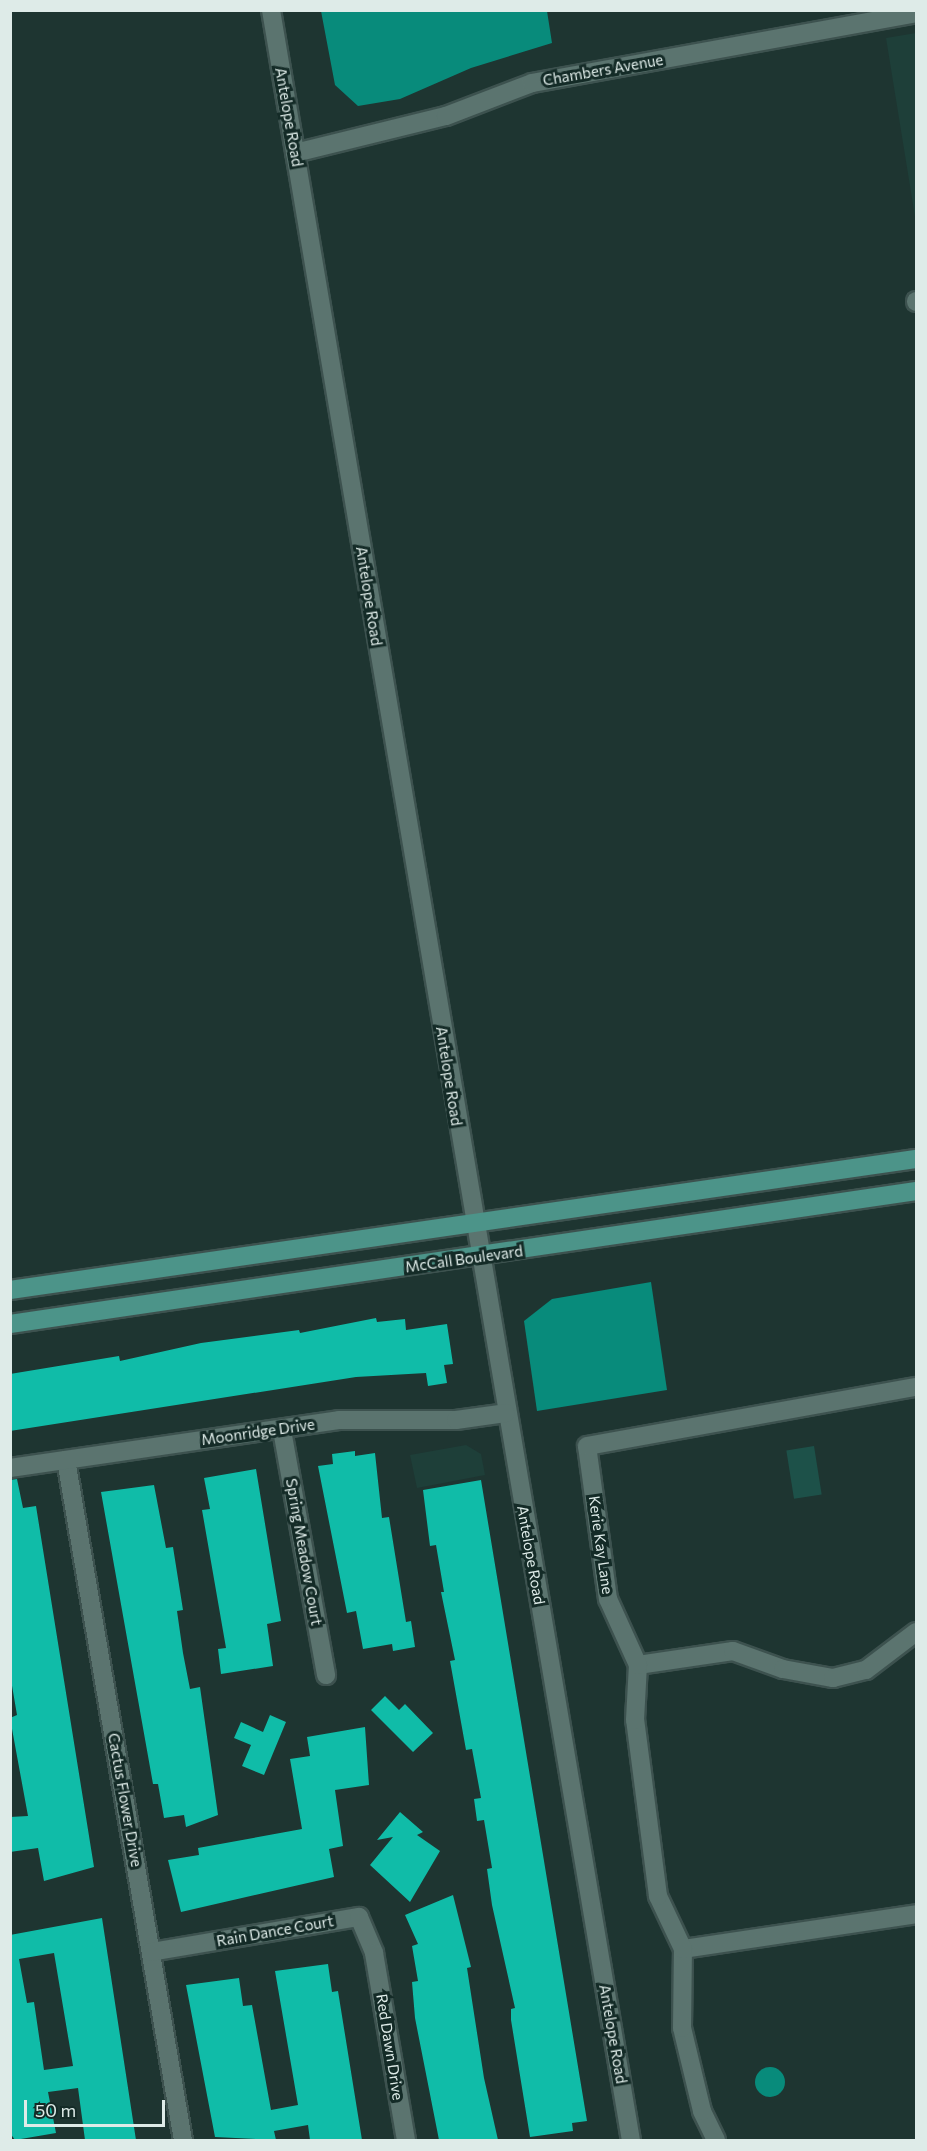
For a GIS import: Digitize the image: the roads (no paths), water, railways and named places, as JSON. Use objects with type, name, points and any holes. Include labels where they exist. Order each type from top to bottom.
[{"type":"main road","points":[[10,1290],[916,1159]]},
{"type":"main road","name":"McCall Boulevard","points":[[10,1324],[479,1257],[916,1191]]},
{"type":"street","name":"Antelope Road","points":[[271,10],[479,1257],[631,2140]]},
{"type":"street","name":"Chambers Avenue","points":[[295,153],[446,116],[532,83],[916,13]]},
{"type":"street","name":"Kerie Kay Lane","points":[[717,2140],[702,2111],[682,2028],[683,1949],[658,1896],[635,1720],[638,1665],[608,1599],[587,1446],[717,1426],[775,1409],[916,1388]]},
{"type":"street","name":"Moonridge Drive","points":[[10,1468],[339,1420],[446,1421],[506,1413]]},
{"type":"street","name":"Spring Meadow Court","points":[[282,1430],[326,1675]]},
{"type":"street","name":"Cactus Flower Drive","points":[[66,1460],[183,2140]]},
{"type":"street","points":[[638,1665],[733,1651],[783,1669],[833,1678],[866,1670],[916,1632]]},
{"type":"street","points":[[683,1949],[916,1914]]},
{"type":"street","name":"Rain Dance Court","points":[[151,1952],[359,1917],[374,1953]]},
{"type":"street","name":"Red Dawn Drive","points":[[374,1953],[406,2140]]},
{"type":"street","points":[[717,2140],[724,2140]]}]
